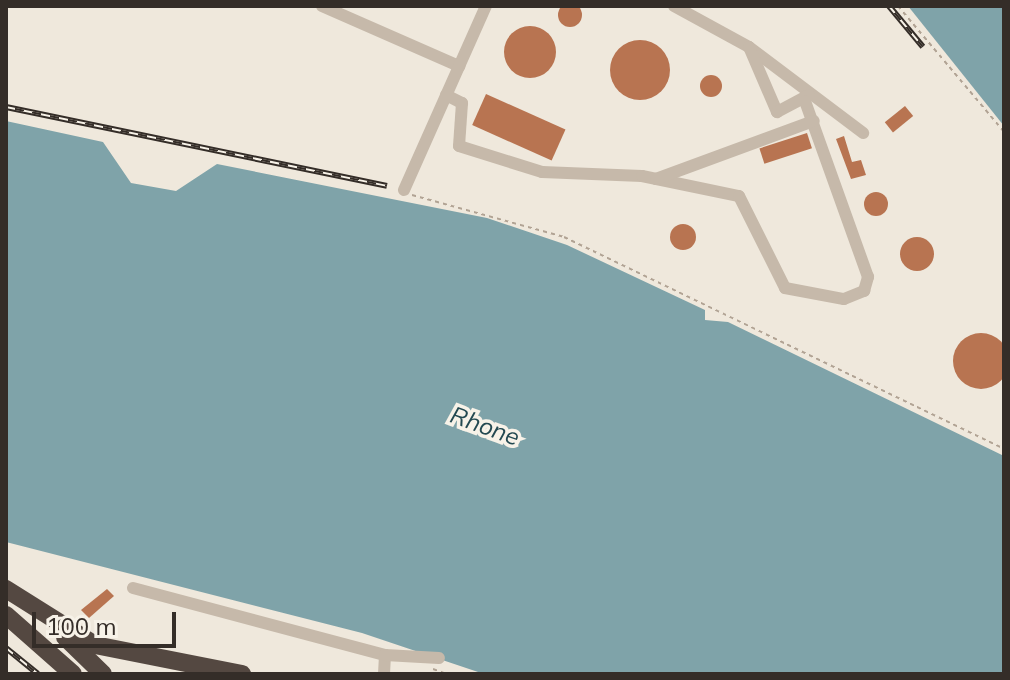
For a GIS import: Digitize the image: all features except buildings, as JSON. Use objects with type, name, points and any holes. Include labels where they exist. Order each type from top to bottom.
[{"type":"highway","points":[[6,589],[103,674]]},
{"type":"highway","points":[[6,589],[95,645],[242,674]]},
{"type":"highway","points":[[6,615],[73,674]]},
{"type":"street","points":[[322,6],[459,66]]},
{"type":"street","points":[[404,190],[486,6]]},
{"type":"street","points":[[674,6],[749,47],[808,97],[863,133]]},
{"type":"street","points":[[749,47],[777,112],[808,97]]},
{"type":"street","points":[[446,95],[462,103],[459,146],[542,172],[656,179],[739,196],[785,288],[844,299],[864,291],[868,277],[808,97]]},
{"type":"street","points":[[656,179],[814,121]]},
{"type":"street","points":[[133,588],[385,655],[437,664]]},
{"type":"street","points":[[384,674],[385,655]]},
{"type":"path","points":[[898,6],[1004,132]]},
{"type":"path","points":[[404,190],[564,237],[1004,449]]},
{"type":"path","points":[[431,674],[437,664]]},
{"type":"water","points":[[908,6],[1004,6],[1004,126]]},
{"type":"water","name":"Rhone","points":[[6,121],[103,142],[131,183],[176,191],[217,164],[487,218],[567,245],[705,310],[705,320],[728,322],[1004,456],[1004,674],[484,674],[362,633],[6,542]]},
{"type":"railway","points":[[889,6],[923,47]]},
{"type":"railway","points":[[6,107],[387,186]]},
{"type":"railway","points":[[6,648],[38,674]]}]
